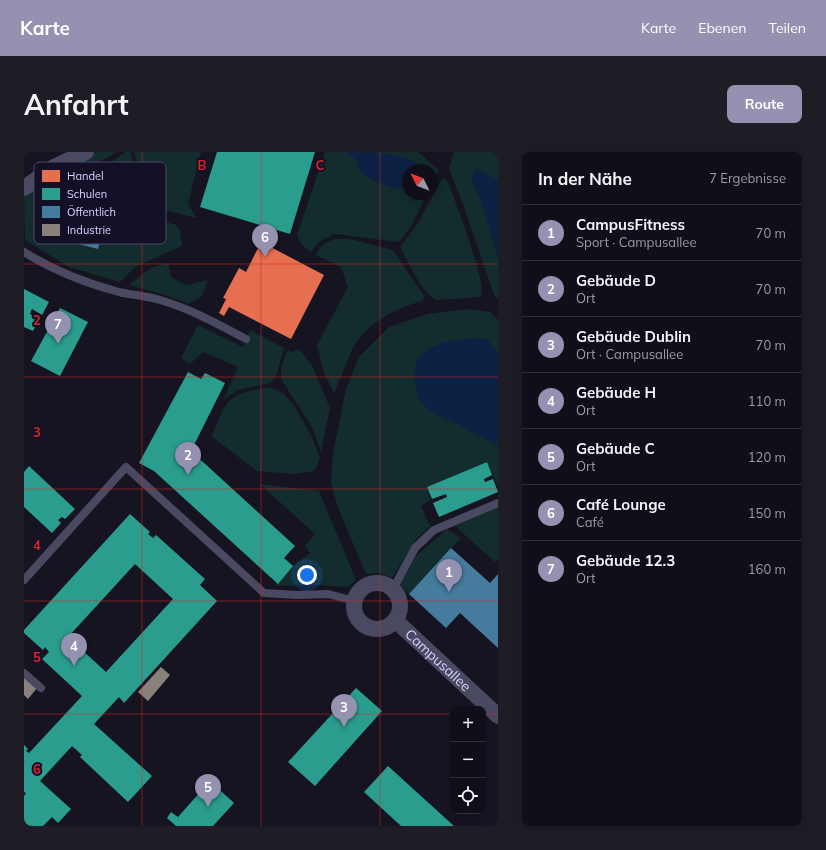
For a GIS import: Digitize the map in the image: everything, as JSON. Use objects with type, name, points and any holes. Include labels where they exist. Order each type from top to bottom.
[{"type":"street","points":[[65,162],[86,152]]},
{"type":"street","points":[[24,188],[34,181]]},
{"type":"street","points":[[355,601],[359,593],[372,584],[387,585],[393,589]]},
{"type":"street","name":"Campusallee","points":[[355,601],[355,608],[358,618],[368,627],[383,628],[395,620],[400,605],[399,597],[393,589]]},
{"type":"street","name":"Campusallee","points":[[395,620],[498,716]]},
{"type":"lane","points":[[24,252],[45,265],[71,277],[118,292],[160,300],[197,313],[246,339]]},
{"type":"lane","points":[[24,580],[126,467],[264,593],[297,595],[328,594],[355,601]]},
{"type":"lane","points":[[393,589],[415,548],[434,530],[498,504]]},
{"type":"lane","points":[[24,673],[41,688]]},
{"type":"green space","points":[[96,152],[117,152],[100,162],[75,162]]},
{"type":"green space","points":[[125,152],[130,152],[133,162],[112,162]]},
{"type":"green space","points":[[134,152],[201,152],[188,204],[197,218],[166,210],[166,162],[137,162]]},
{"type":"green space","points":[[325,152],[418,152],[432,164],[402,164],[402,200],[424,200],[410,228],[399,242],[334,234],[319,242],[311,252],[302,245],[297,235]]},
{"type":"green space","points":[[454,152],[498,152],[498,299],[494,295],[464,207],[449,169]]},
{"type":"green space","points":[[443,177],[448,182],[475,259],[482,289],[481,297],[436,300],[430,296],[420,284],[400,247],[418,223],[430,200],[438,200],[438,186]]},
{"type":"green space","points":[[30,190],[34,190],[34,244],[166,244],[166,222],[176,225],[180,231],[182,246],[135,267],[120,282],[69,267],[25,240],[24,195]]},
{"type":"green space","points":[[335,239],[350,239],[393,250],[424,296],[423,301],[403,307],[383,317],[366,331],[353,348],[334,393],[324,373],[317,345],[348,287],[341,267],[316,255],[324,244]]},
{"type":"green space","points":[[168,263],[171,277],[186,285],[208,280],[202,296],[189,304],[162,294],[129,285],[151,268]]},
{"type":"green space","points":[[466,309],[490,312],[498,320],[498,486],[486,462],[427,487],[430,500],[421,506],[430,526],[417,538],[392,578],[380,573],[366,574],[338,508],[331,483],[333,453],[346,389],[359,357],[389,327],[427,314]]},
{"type":"green space","points":[[198,325],[243,347],[250,330],[284,348],[276,376],[271,383],[238,390],[223,400],[238,367],[203,352],[190,364],[181,358]]},
{"type":"green space","points":[[299,349],[312,365],[330,408],[321,452],[312,427],[281,379],[281,367],[288,350],[292,352]]},
{"type":"green space","points":[[269,387],[283,393],[294,405],[311,435],[320,458],[315,471],[293,474],[257,471],[211,436],[221,413],[230,400],[244,393]]},
{"type":"green space","points":[[260,484],[319,491],[356,580],[348,587],[319,585],[274,586],[293,566],[310,553],[305,546],[315,534]]},
{"type":"green space","points":[[498,506],[498,559],[495,562],[455,526]]},
{"type":"green space","points":[[447,529],[461,538],[409,594],[399,584],[417,555]]},
{"type":"water","points":[[347,152],[393,155],[418,164],[402,164],[402,187],[395,189],[372,180],[361,173],[355,159]]},
{"type":"water","points":[[475,170],[481,171],[498,180],[498,258],[481,201],[473,184],[472,176]]},
{"type":"water","points":[[481,338],[488,340],[498,354],[498,446],[439,416],[427,408],[418,396],[415,379],[416,367],[420,357],[427,350],[436,345],[447,342]]},
{"type":"building: Handel","points":[[261,242],[324,275],[291,339],[229,307],[224,316],[219,313],[226,299],[223,298],[239,268],[246,272]]},
{"type":"building: Schulen","points":[[217,152],[315,152],[290,234],[200,207]]},
{"type":"building: Schulen","points":[[24,289],[49,302],[42,315],[32,309],[30,314],[39,319],[33,331],[24,327]]},
{"type":"building: Schulen","points":[[60,308],[88,322],[60,376],[31,361]]},
{"type":"building: Schulen","points":[[188,372],[201,379],[205,373],[225,383],[191,451],[295,546],[284,558],[293,566],[278,584],[154,471],[139,463]]},
{"type":"building: Schulen","points":[[487,462],[492,475],[484,479],[485,482],[493,479],[498,492],[439,517],[433,503],[447,497],[446,494],[432,499],[427,487]]},
{"type":"building: Schulen","points":[[29,466],[75,509],[65,519],[62,517],[58,520],[61,523],[52,533],[24,507],[24,472]]},
{"type":"building: Schulen","points":[[130,514],[150,532],[148,534],[153,538],[156,535],[205,579],[200,585],[217,601],[124,703],[119,697],[94,724],[152,776],[128,802],[80,757],[82,755],[72,746],[40,781],[71,809],[58,823],[52,817],[43,826],[24,826],[24,796],[26,793],[24,792],[24,745],[28,749],[26,751],[29,753],[82,696],[42,659],[49,652],[45,647],[43,650],[24,633],[24,630]],"holes":[[[135,564],[173,599],[106,672],[68,637]]]},
{"type":"building: Schulen","points":[[356,688],[382,711],[315,786],[288,762]]},
{"type":"building: Schulen","points":[[388,766],[454,826],[401,826],[364,792]]},
{"type":"building: Schulen","points":[[210,781],[234,803],[213,826],[176,826],[167,818],[171,812],[178,817]]},
{"type":"building: Öffentlich","points":[[79,244],[99,244],[98,249]]},
{"type":"building: Öffentlich","points":[[451,548],[490,583],[498,574],[498,648],[460,613],[446,628],[409,594]]},
{"type":"building: Industrie","points":[[161,667],[170,675],[148,701],[138,692]]},
{"type":"building: Industrie","points":[[24,676],[37,688],[28,699],[24,695]]},
{"type":"place","name":"Café Lounge","points":[[265,257]]},
{"type":"place","name":"Gebäude 12.3","points":[[58,344]]},
{"type":"place","name":"Gebäude D","points":[[188,475]]},
{"type":"place","name":"CampusFitness","points":[[449,592]]},
{"type":"place","name":"Gebäude H","points":[[74,666]]},
{"type":"place","name":"Gebäude Dublin","points":[[344,727]]},
{"type":"place","name":"Gebäude C","points":[[208,807]]}]
